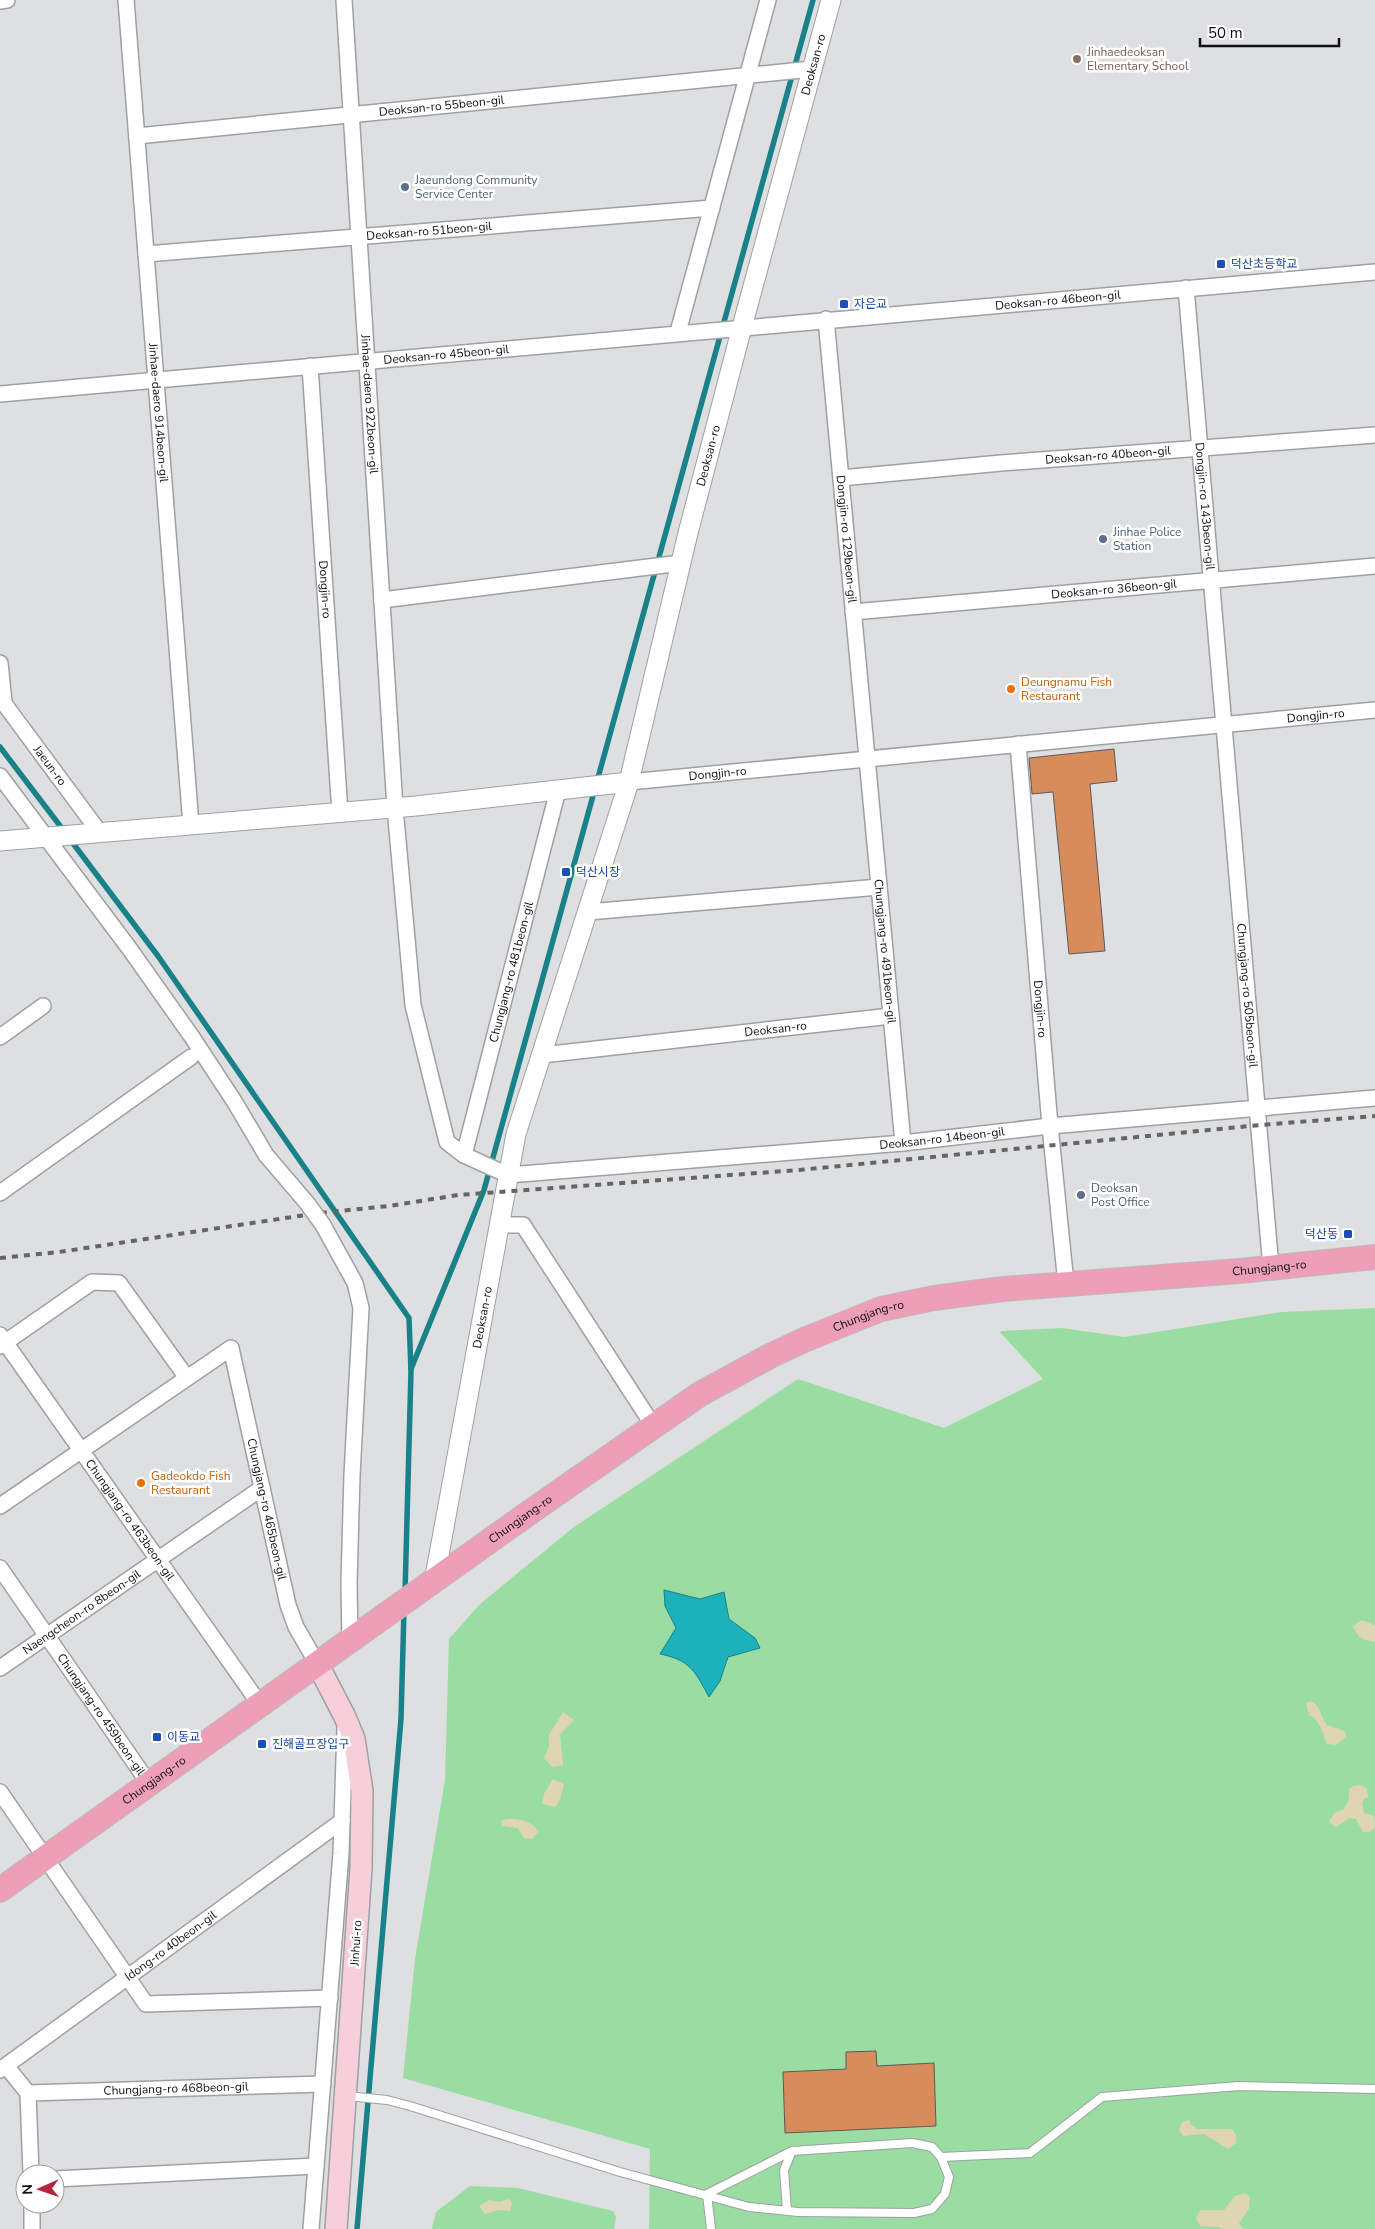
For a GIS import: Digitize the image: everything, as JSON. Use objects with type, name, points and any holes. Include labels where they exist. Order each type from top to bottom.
[{"type":"main road","name":"Chungjang-ro","points":[[0,1890],[700,1394],[770,1356],[829,1329],[881,1309],[907,1303],[964,1294],[1271,1268],[1375,1257]]},
{"type":"main road","name":"Jinhui-ro","points":[[318,1665],[345,1716],[354,1739],[362,1791],[361,1868],[350,2096],[336,2229]]},
{"type":"street","points":[[0,1],[8,0]]},
{"type":"street","name":"Jinhae-daero 914beon-gil","points":[[126,0],[191,826]]},
{"type":"street","name":"Jinhae-daero 922beon-gil","points":[[344,0],[395,808]]},
{"type":"street","points":[[678,332],[768,0]]},
{"type":"street","name":"Deoksan-ro","points":[[434,1582],[516,1134],[629,782],[681,563],[742,326],[831,0]]},
{"type":"street","name":"Deoksan-ro 55beon-gil","points":[[137,136],[812,69]]},
{"type":"street","name":"Deoksan-ro 51beon-gil","points":[[146,254],[712,208]]},
{"type":"street","name":"Deoksan-ro 46beon-gil","points":[[742,326],[1375,272]]},
{"type":"street","name":"Dongjin-ro 143beon-gil","points":[[1186,288],[1224,724]]},
{"type":"street","name":"Dongjin-ro 129beon-gil","points":[[826,319],[867,759]]},
{"type":"street","name":"Deoksan-ro 45beon-gil","points":[[0,394],[742,326]]},
{"type":"street","name":"Dongjin-ro","points":[[310,366],[340,813]]},
{"type":"street","name":"Deoksan-ro 40beon-gil","points":[[841,478],[1001,463],[1375,435]]},
{"type":"street","points":[[382,600],[681,563]]},
{"type":"street","name":"Deoksan-ro 36beon-gil","points":[[853,612],[1375,566]]},
{"type":"street","points":[[0,663],[2,700]]},
{"type":"street","name":"Jaeun-ro","points":[[2,700],[100,833]]},
{"type":"street","name":"Dongjin-ro","points":[[395,808],[629,782],[1375,710]]},
{"type":"street","name":"Chungjang-ro 505beon-gil","points":[[1224,724],[1271,1268]]},
{"type":"street","name":"Dongjin-ro","points":[[1018,744],[1050,1126],[1066,1284]]},
{"type":"street","name":"Chungjang-ro 491beon-gil","points":[[867,759],[903,1143]]},
{"type":"street","points":[[0,776],[129,948],[192,1037],[234,1101],[266,1155],[323,1224],[355,1283],[361,1308],[349,1584],[354,1639]]},
{"type":"street","name":"Chungjang-ro 481beon-gil","points":[[464,1155],[558,790]]},
{"type":"street","points":[[0,841],[395,808],[413,1005],[447,1142],[464,1155],[508,1175]]},
{"type":"street","points":[[588,912],[879,886]]},
{"type":"street","points":[[0,1037],[43,1006]]},
{"type":"street","name":"Deoksan-ro","points":[[542,1055],[891,1016]]},
{"type":"street","points":[[0,1193],[191,1057]]},
{"type":"street","name":"Deoksan-ro 14beon-gil","points":[[508,1175],[903,1143],[1050,1126],[1258,1110],[1375,1098]]},
{"type":"street","points":[[499,1225],[524,1225],[654,1427]]},
{"type":"street","points":[[0,1506],[186,1378],[119,1283],[92,1282],[2,1341]]},
{"type":"street","name":"Chungjang-ro 463beon-gil","points":[[2,1341],[261,1706]]},
{"type":"street","name":"Chungjang-ro 465beon-gil","points":[[186,1378],[231,1348],[288,1605],[296,1627],[318,1665]]},
{"type":"street","name":"Naengcheon-ro 8beon-gil","points":[[0,1668],[262,1488]]},
{"type":"street","name":"Chungjang-ro 459beon-gil","points":[[0,1568],[150,1785]]},
{"type":"street","points":[[311,2229],[342,1821],[345,1716]]},
{"type":"street","points":[[0,1792],[146,2004],[330,1998]]},
{"type":"street","name":"Idong-ro 40beon-gil","points":[[3,2068],[342,1821]]},
{"type":"street","points":[[3,2068],[28,2093],[31,2164]]},
{"type":"street","name":"Chungjang-ro 468beon-gil","points":[[28,2093],[323,2084]]},
{"type":"street","points":[[65,2179],[316,2166]]},
{"type":"street","points":[[32,2214],[32,2229]]},
{"type":"lane","points":[[941,2157],[1030,2153],[1102,2097],[1239,2086],[1375,2090]]},
{"type":"lane","points":[[350,2096],[387,2100],[410,2106],[620,2172],[749,2207],[787,2211],[914,2213],[932,2209],[945,2194],[949,2177],[941,2157],[932,2147],[912,2143],[792,2151],[706,2194]]},
{"type":"lane","points":[[787,2211],[784,2170],[792,2151]]},
{"type":"lane","points":[[706,2194],[710,2229]]},
{"type":"green space","points":[[1375,1308],[1375,2229],[649,2229],[650,2149],[403,2078],[415,1959],[445,1780],[449,1639],[480,1604],[574,1527],[798,1379],[944,1428],[1043,1379],[1000,1332],[1002,1331],[1062,1328],[1125,1337],[1282,1312]]},
{"type":"green space","points":[[470,2186],[518,2188],[613,2211],[616,2217],[614,2229],[432,2229],[436,2212]]},
{"type":"sand","points":[[1362,1620],[1375,1625],[1375,1642],[1364,1639],[1357,1633],[1353,1626]]},
{"type":"sand","points":[[1311,1701],[1318,1708],[1326,1724],[1345,1731],[1346,1737],[1336,1745],[1327,1744],[1319,1723],[1309,1715],[1306,1703]]},
{"type":"sand","points":[[563,1712],[574,1720],[560,1734],[563,1765],[552,1767],[544,1758],[549,1747],[549,1735]]},
{"type":"sand","points":[[553,1779],[564,1784],[560,1800],[555,1807],[542,1804],[544,1794]]},
{"type":"sand","points":[[1361,1785],[1367,1789],[1368,1797],[1364,1799],[1362,1804],[1364,1813],[1374,1816],[1375,1827],[1370,1832],[1363,1832],[1356,1819],[1350,1818],[1336,1827],[1329,1822],[1334,1813],[1344,1809],[1349,1800],[1349,1789],[1353,1786]]},
{"type":"sand","points":[[507,1819],[529,1823],[538,1832],[532,1839],[524,1838],[518,1828],[502,1826],[501,1821]]},
{"type":"sand","points":[[1190,2120],[1190,2124],[1197,2129],[1232,2129],[1236,2135],[1236,2143],[1228,2149],[1204,2134],[1183,2136],[1179,2130],[1182,2122]]},
{"type":"sand","points":[[1245,2193],[1250,2197],[1249,2209],[1239,2223],[1243,2229],[1221,2229],[1220,2227],[1200,2226],[1196,2219],[1200,2210],[1224,2210],[1235,2196]]},
{"type":"sand","points":[[509,2199],[512,2203],[510,2211],[498,2210],[485,2214],[479,2206],[489,2200],[499,2202]]},
{"type":"water","points":[[664,1590],[700,1599],[724,1592],[729,1619],[755,1638],[760,1648],[728,1657],[720,1681],[709,1697],[700,1680],[685,1663],[660,1654],[676,1628],[665,1606]]},
{"type":"building","points":[[1114,749],[1117,781],[1090,784],[1105,951],[1069,954],[1053,792],[1032,794],[1029,758]]},
{"type":"building","points":[[876,2051],[877,2066],[934,2063],[936,2126],[785,2133],[783,2072],[846,2069],[846,2052]]},
{"type":"waterway","points":[[411,1369],[484,1190],[813,0]]},
{"type":"waterway","points":[[0,747],[64,831]]},
{"type":"waterway","points":[[69,838],[158,956],[409,1318],[411,1371],[405,1593]]},
{"type":"waterway","points":[[357,2229],[401,1719],[404,1610]]},
{"type":"railway","points":[[0,1258],[59,1252],[319,1213],[389,1206],[458,1195],[799,1170],[1260,1125],[1375,1116]]},
{"type":"place","name":"Jinhaedeoksan Elementary School","points":[[1077,59]]},
{"type":"place","name":"Jaeundong Community Service Center","points":[[405,187]]},
{"type":"place","name":"덕산초등학교","points":[[1221,264]]},
{"type":"place","name":"자은교","points":[[844,304]]},
{"type":"place","name":"Jinhae Police Station","points":[[1103,539]]},
{"type":"place","name":"Deungnamu Fish Restaurant","points":[[1011,689]]},
{"type":"place","name":"덕산시장","points":[[566,872]]},
{"type":"place","name":"Deoksan Post Office","points":[[1081,1195]]},
{"type":"place","name":"덕산동","points":[[1348,1234]]},
{"type":"place","name":"Gadeokdo Fish Restaurant","points":[[141,1483]]},
{"type":"place","name":"이동교","points":[[157,1737]]},
{"type":"place","name":"진해골프장입구","points":[[262,1744]]}]
